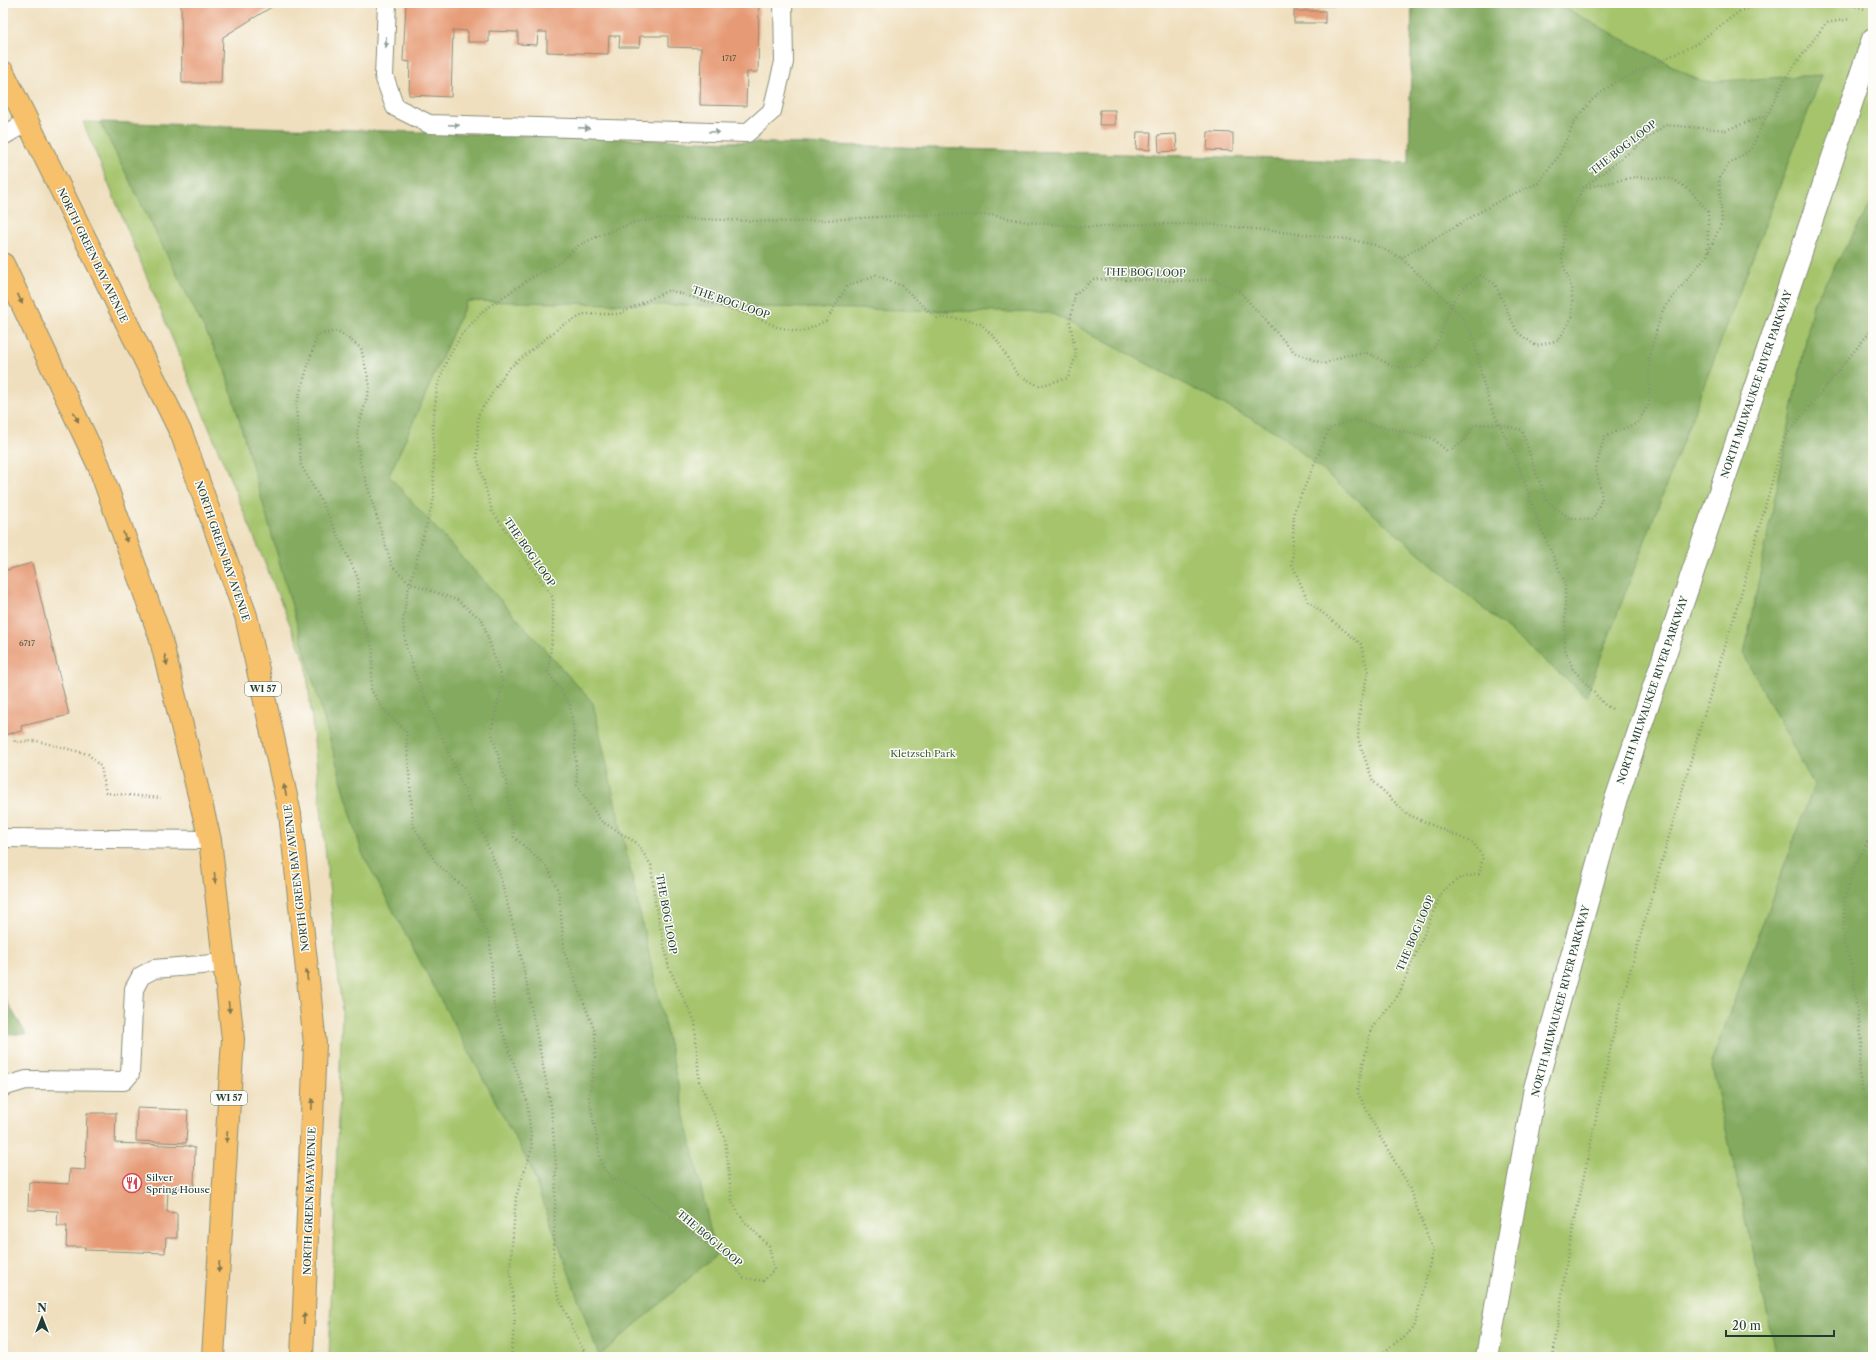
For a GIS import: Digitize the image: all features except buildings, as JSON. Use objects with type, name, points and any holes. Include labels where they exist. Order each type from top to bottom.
[{"type":"main road","name":"NORTH GREEN BAY AVENUE","points":[[3,72],[182,435],[246,616],[290,814],[315,1044],[302,1357]]},
{"type":"main road","name":"WI 57","points":[[3,264],[102,473],[160,636],[210,840],[233,1039],[214,1357]]},
{"type":"street","name":"NORTH MILWAUKEE RIVER PARKWAY","points":[[1488,1357],[1535,1088],[1614,805],[1873,39]]},
{"type":"lane","points":[[387,3],[384,76],[395,107],[429,124],[748,133],[772,111],[784,62],[783,3]]},
{"type":"lane","points":[[3,136],[27,122]]},
{"type":"lane","points":[[3,838],[210,840]]},
{"type":"lane","points":[[3,1087],[26,1080],[124,1081],[130,1074],[134,989],[141,976],[154,969],[224,964]]},
{"type":"path","points":[[1401,258],[1504,198],[1538,183],[1558,157],[1575,121],[1593,99],[1614,83],[1696,44],[1740,11],[1765,3]]},
{"type":"path","points":[[1844,3],[1866,10]]},
{"type":"path","name":"THE BOG LOOP","points":[[1378,1357],[1414,1328],[1433,1250],[1407,1182],[1382,1140],[1357,1091],[1371,1029],[1399,994],[1442,891],[1460,878],[1479,874],[1483,857],[1474,843],[1407,814],[1373,781],[1358,739],[1360,706],[1368,672],[1361,644],[1308,601],[1292,564],[1294,512],[1328,429],[1352,420],[1432,438],[1448,452],[1464,441],[1474,425],[1500,424],[1522,430],[1532,462],[1548,501],[1569,518],[1593,520],[1602,498],[1596,468],[1604,436],[1637,423],[1649,404],[1649,356],[1663,309],[1708,254],[1722,222],[1719,179],[1728,165],[1750,150],[1786,77],[1826,23],[1858,18]]},
{"type":"path","name":"THE BOG LOOP","points":[[512,1357],[515,1317],[510,1271],[516,1198],[532,1148],[527,1101],[494,1007],[490,940],[468,891],[436,863],[413,825],[406,731],[384,710],[371,690],[373,650],[361,615],[358,578],[322,502],[301,465],[296,406],[317,335],[338,331],[361,348],[370,386],[357,432],[360,462],[392,566],[410,583],[457,600],[482,620],[502,682],[491,731],[506,782],[514,837],[548,868],[559,893],[564,952],[595,1032],[596,1049],[589,1097],[602,1166],[613,1178],[636,1188],[731,1263],[744,1278],[763,1281],[774,1270],[770,1246],[744,1221],[732,1202],[725,1139],[699,1081],[695,1022],[669,968],[655,902],[650,865],[637,843],[601,821],[577,785],[574,731],[570,705],[548,672],[553,630],[553,598],[492,511],[477,457],[478,415],[508,369],[561,326],[585,314],[619,314],[669,290],[757,317],[776,327],[802,332],[826,321],[847,286],[876,275],[902,286],[936,318],[954,318],[981,324],[997,340],[1017,374],[1039,386],[1068,378],[1076,355],[1070,322],[1075,294],[1094,279],[1187,281],[1214,279],[1240,292],[1296,354],[1324,364],[1346,355],[1368,354],[1394,367],[1418,368],[1435,346],[1451,305],[1466,284],[1481,275],[1495,284],[1517,332],[1536,346],[1559,340],[1572,317],[1572,289],[1562,261],[1564,225],[1583,188],[1665,125],[1726,130],[1767,115]]},
{"type":"path","name":"THE BOG LOOP","points":[[1583,188],[1635,177],[1673,179],[1692,192],[1708,212],[1708,254]]},
{"type":"path","points":[[588,1357],[582,1348],[558,1296],[553,1273],[556,1166],[550,1106],[522,956],[499,872],[416,676],[406,646],[403,621],[410,583],[434,498],[433,423],[437,388],[445,364],[461,335],[484,310],[534,276],[559,263],[579,245],[635,222],[663,218],[791,222],[949,214],[992,215],[1027,222],[1088,227],[1149,224],[1207,224],[1348,239],[1375,245],[1401,258],[1451,305],[1461,316],[1474,336],[1483,382],[1491,407],[1515,456],[1540,526],[1565,583],[1565,649],[1573,669],[1605,705],[1640,725]]},
{"type":"path","points":[[1553,1357],[1568,1253],[1617,1017],[1701,725],[1741,594],[1784,438],[1873,328]]},
{"type":"path","points":[[12,733],[15,742],[37,741],[88,754],[101,767],[106,793],[161,798]]},
{"type":"path","points":[[1873,831],[1856,864],[1844,900],[1844,944],[1853,970],[1862,1042],[1859,1074],[1863,1093],[1873,1110]]},
{"type":"green space","name":"Kletzsch Park","points":[[1412,3],[1873,3],[1873,1357],[329,1357],[342,1012],[306,663],[83,122],[1409,163]]},
{"type":"green space","points":[[1412,3],[1556,3],[1702,82],[1822,75],[1586,696],[1280,434],[1051,313],[467,301],[389,476],[593,703],[716,1255],[599,1356],[530,1166],[362,853],[225,370],[100,122],[1409,163]]},
{"type":"green space","points":[[1873,200],[1873,1357],[1777,1357],[1711,1063],[1814,785],[1744,655],[1813,304]]},
{"type":"green space","points":[[3,995],[26,1034],[3,1034]]},
{"type":"place","name":"Silver Spring House","points":[[132,1183]]}]
